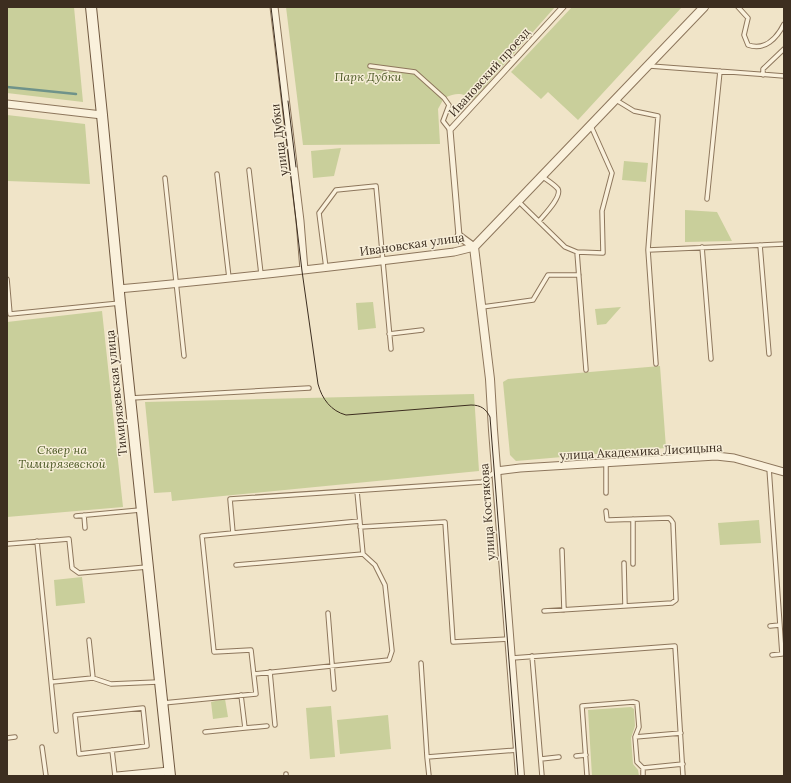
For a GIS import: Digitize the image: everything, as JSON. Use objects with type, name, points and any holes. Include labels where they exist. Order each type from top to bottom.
[{"type":"main road","name":"Тимирязевская улица","points":[[91,7],[118,288],[169,773]]},
{"type":"street","name":"улица Дубки","points":[[274,7],[300,221],[304,270]]},
{"type":"street","name":"Ивановский проезд","points":[[474,247],[459,236],[450,130],[563,7]]},
{"type":"street","name":"Ивановская улица","points":[[118,288],[261,276],[454,252],[474,247],[704,7]]},
{"type":"street","points":[[7,104],[102,115]]},
{"type":"street","name":"улица Костякова","points":[[474,247],[490,379],[520,776]]},
{"type":"street","name":"улица Академика Лисицына","points":[[496,471],[520,468],[716,456],[734,458],[784,472]]},
{"type":"street","points":[[116,776],[169,773]]},
{"type":"lane","points":[[738,7],[748,18],[744,35],[748,45],[755,47],[765,46],[775,38],[784,24]]},
{"type":"lane","points":[[762,75],[763,69],[784,49]]},
{"type":"lane","points":[[370,66],[415,72],[444,98],[449,105],[443,121],[450,130]]},
{"type":"lane","points":[[647,66],[784,76]]},
{"type":"lane","points":[[707,199],[720,71]]},
{"type":"lane","points":[[615,100],[634,111],[658,116],[648,250],[656,364]]},
{"type":"lane","points":[[518,201],[565,247],[577,252],[603,252],[602,210],[612,173],[590,125]]},
{"type":"lane","points":[[249,170],[261,276]]},
{"type":"lane","points":[[217,174],[229,279]]},
{"type":"lane","points":[[539,221],[557,198],[559,193],[558,189],[542,176]]},
{"type":"lane","points":[[165,178],[184,356]]},
{"type":"lane","points":[[326,268],[319,213],[336,190],[376,186],[391,349]]},
{"type":"lane","points":[[648,250],[784,244]]},
{"type":"lane","points":[[760,245],[769,354]]},
{"type":"lane","points":[[702,247],[710,359]]},
{"type":"lane","points":[[577,252],[586,370]]},
{"type":"lane","points":[[482,307],[533,300],[548,275],[579,275]]},
{"type":"lane","points":[[7,279],[10,314],[120,303]]},
{"type":"lane","points":[[390,334],[422,330]]},
{"type":"lane","points":[[130,398],[309,388]]},
{"type":"lane","points":[[606,463],[606,493]]},
{"type":"lane","points":[[769,468],[782,654],[772,655]]},
{"type":"lane","points":[[233,533],[230,499],[482,482],[496,471]]},
{"type":"lane","points":[[254,674],[389,660],[392,651],[385,585],[375,565],[363,554],[357,491]]},
{"type":"lane","points":[[76,516],[142,510]]},
{"type":"lane","points":[[544,611],[672,603],[676,600],[673,523],[671,520],[669,518],[607,520],[606,511]]},
{"type":"lane","points":[[84,515],[85,528]]},
{"type":"lane","points":[[633,519],[633,564]]},
{"type":"lane","points":[[162,704],[256,694],[251,650],[214,652],[202,536],[360,521]]},
{"type":"lane","points":[[360,527],[445,522],[453,642],[509,639]]},
{"type":"lane","points":[[7,544],[69,539],[72,568],[79,573],[148,567]]},
{"type":"lane","points":[[37,541],[56,731]]},
{"type":"lane","points":[[562,550],[564,610]]},
{"type":"lane","points":[[236,565],[363,554]]},
{"type":"lane","points":[[624,563],[625,606]]},
{"type":"lane","points":[[328,613],[334,689]]},
{"type":"lane","points":[[770,626],[780,625]]},
{"type":"lane","points":[[89,640],[93,678]]},
{"type":"lane","points":[[511,658],[675,646],[683,776]]},
{"type":"lane","points":[[532,656],[542,776]]},
{"type":"lane","points":[[421,663],[429,776]]},
{"type":"lane","points":[[270,672],[275,725]]},
{"type":"lane","points":[[52,682],[93,678],[111,684],[160,682]]},
{"type":"lane","points":[[241,695],[245,728]]},
{"type":"lane","points":[[587,776],[582,706],[633,702],[637,703],[639,727],[635,737],[637,762],[643,768],[643,776]]},
{"type":"lane","points":[[143,708],[147,746],[112,750],[79,754],[75,715],[143,708]]},
{"type":"lane","points":[[205,732],[267,726]]},
{"type":"lane","points":[[635,737],[680,733]]},
{"type":"lane","points":[[7,738],[15,737]]},
{"type":"lane","points":[[42,747],[46,776]]},
{"type":"lane","points":[[112,750],[116,776]]},
{"type":"lane","points":[[427,757],[518,750]]},
{"type":"lane","points":[[576,756],[586,756]]},
{"type":"lane","points":[[541,759],[559,758]]},
{"type":"lane","points":[[643,768],[683,764]]},
{"type":"green space","points":[[7,7],[74,7],[83,102],[7,93]]},
{"type":"green space","name":"Парк Дубки","points":[[286,7],[555,7],[473,100],[459,94],[444,98],[438,109],[440,144],[303,145]]},
{"type":"green space","points":[[572,7],[682,7],[578,120],[548,92],[541,99],[511,72]]},
{"type":"green space","points":[[7,115],[85,124],[90,184],[7,181]]},
{"type":"green space","points":[[341,148],[334,176],[313,178],[311,151]]},
{"type":"green space","points":[[624,161],[648,163],[646,182],[622,180]]},
{"type":"green space","points":[[685,210],[717,212],[732,241],[685,242]]},
{"type":"green space","points":[[373,302],[376,328],[358,330],[356,303]]},
{"type":"green space","points":[[621,307],[606,324],[597,325],[595,309]]},
{"type":"green space","name":"Сквер на Тимирязевской","points":[[102,311],[123,507],[7,517],[7,322]]},
{"type":"green space","points":[[660,366],[666,448],[516,461],[510,455],[503,382],[508,379]]},
{"type":"green space","points":[[474,394],[479,471],[172,501],[171,492],[154,493],[145,402]]},
{"type":"green space","points":[[759,520],[761,543],[720,545],[718,523]]},
{"type":"green space","points":[[82,577],[85,603],[56,606],[54,580]]},
{"type":"green space","points":[[225,699],[228,717],[213,719],[211,702]]},
{"type":"green space","points":[[331,706],[335,757],[310,759],[306,708]]},
{"type":"green space","points":[[631,707],[634,709],[635,726],[631,738],[633,764],[638,770],[639,776],[592,776],[588,710]]},
{"type":"green space","points":[[388,715],[391,749],[340,754],[337,720]]},
{"type":"waterway","points":[[7,87],[76,94]]},
{"type":"tram line","points":[[271,7],[302,271],[318,384],[322,395],[328,404],[336,411],[346,415],[471,405],[483,408],[490,417],[518,776]]},
{"type":"tram line","points":[[288,101],[296,167]]}]
